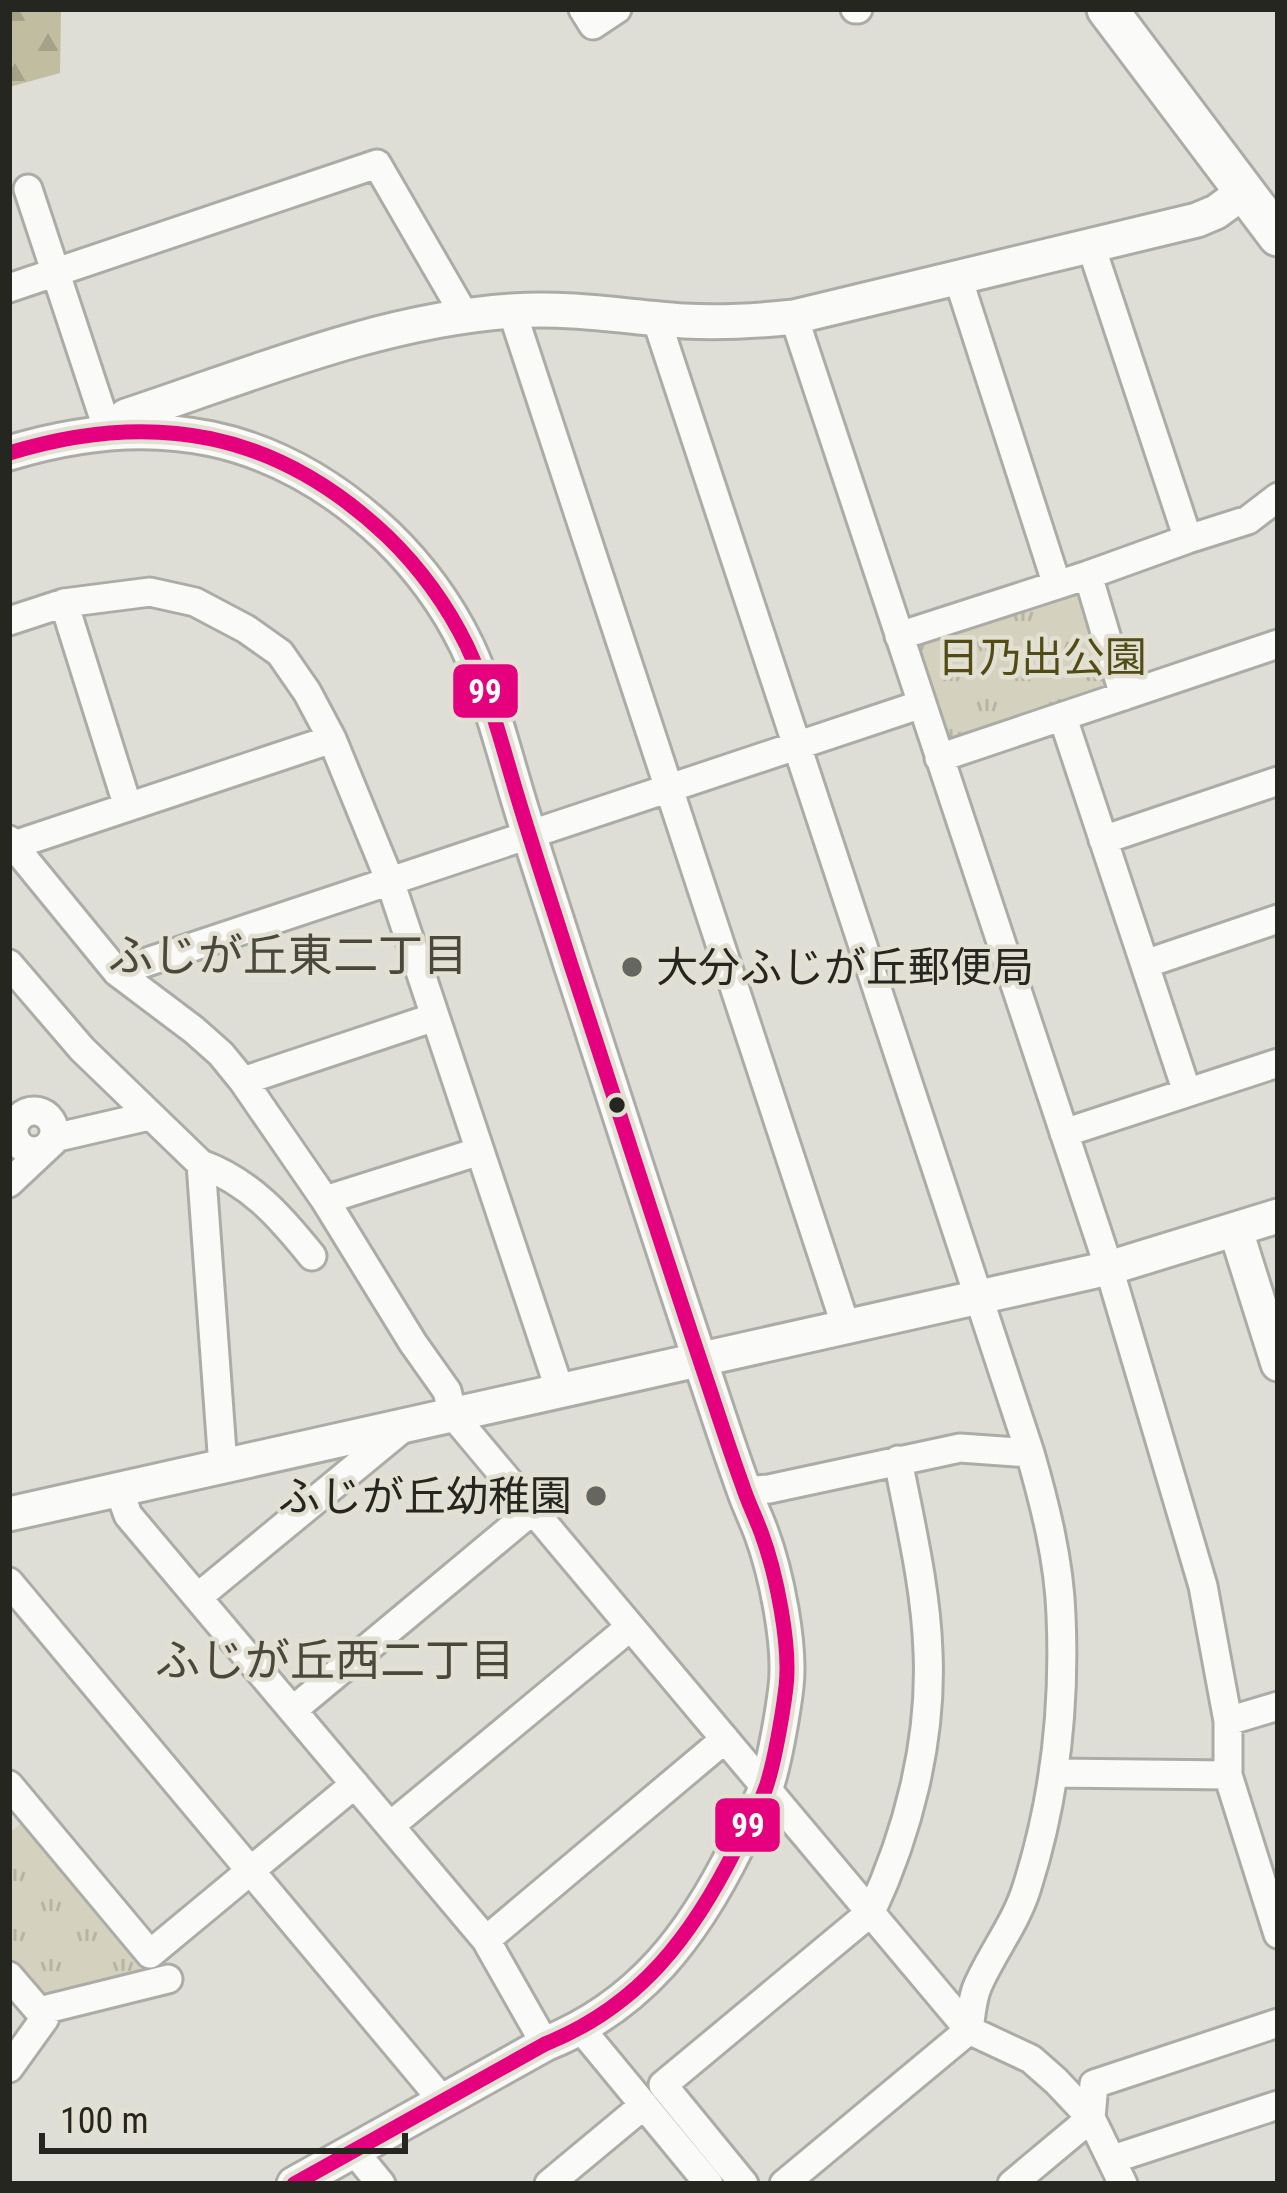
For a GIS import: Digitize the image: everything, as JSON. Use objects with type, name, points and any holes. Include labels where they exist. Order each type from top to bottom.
[{"type":"main road","points":[[1108,9],[1278,236]]},
{"type":"street","points":[[583,9],[593,26],[617,9]]},
{"type":"street","points":[[9,288],[377,164],[466,316]]},
{"type":"street","points":[[28,189],[108,431]]},
{"type":"street","points":[[108,431],[126,416],[405,327],[512,311],[577,309],[726,322],[794,317],[1197,220],[1245,191]]},
{"type":"street","points":[[1091,246],[1188,539]]},
{"type":"street","points":[[958,278],[1057,585]]},
{"type":"street","points":[[512,311],[846,1327]]},
{"type":"street","points":[[794,317],[1108,1268],[1203,1586],[1228,1721],[1228,1775],[1278,1934]]},
{"type":"street","points":[[656,319],[1030,1453],[1052,1542],[1061,1611],[1054,1773],[1025,1893],[976,1988],[969,2030],[784,2184]]},
{"type":"street","points":[[9,453],[108,431],[190,434],[244,447],[329,489],[388,536],[437,593],[467,646],[494,717],[700,1360],[763,1537],[783,1620],[787,1683],[766,1788],[693,1925],[632,1993],[581,2030],[545,2044],[294,2184]]},
{"type":"street","points":[[899,636],[1248,520],[1276,501]]},
{"type":"street","points":[[1088,574],[1124,696]]},
{"type":"street","points":[[9,621],[64,603],[150,592],[195,602],[280,652],[332,739],[390,881],[560,1391]]},
{"type":"street","points":[[64,603],[128,807]]},
{"type":"street","points":[[939,758],[1278,644]]},
{"type":"street","points":[[117,972],[922,704]]},
{"type":"street","points":[[1063,718],[1187,1092]]},
{"type":"street","points":[[332,739],[11,843],[117,972],[194,1030],[243,1081],[447,1391],[452,1415],[969,2030],[1031,2059],[1091,2118],[1118,2172],[1278,2105]]},
{"type":"street","points":[[1103,839],[1278,781]]},
{"type":"street","points":[[1145,964],[1278,919]]},
{"type":"street","points":[[9,964],[82,1049],[149,1116],[201,1164],[225,1173],[275,1210],[312,1256]]},
{"type":"street","points":[[243,1081],[435,1017]]},
{"type":"street","points":[[1064,1133],[1278,1063]]},
{"type":"street","points":[[9,1183],[58,1137],[149,1116]]},
{"type":"street","points":[[325,1200],[480,1151]]},
{"type":"street","points":[[201,1164],[224,1466]]},
{"type":"street","points":[[9,1514],[1108,1268],[1278,1216]]},
{"type":"street","points":[[1236,1231],[1278,1364]]},
{"type":"street","points":[[198,1597],[404,1426]]},
{"type":"street","points":[[744,1491],[960,1448],[1030,1453]]},
{"type":"street","points":[[744,2184],[663,2085],[871,1912],[884,1884],[914,1794],[926,1719],[929,1657],[898,1460]]},
{"type":"street","points":[[119,1490],[128,1515],[486,1940],[545,2044]]},
{"type":"street","points":[[292,1710],[533,1510]]},
{"type":"street","points":[[9,1582],[443,2101]]},
{"type":"street","points":[[390,1826],[630,1627]]},
{"type":"street","points":[[1228,1721],[1278,1706]]},
{"type":"street","points":[[486,1940],[724,1739]]},
{"type":"street","points":[[1054,1773],[1228,1775]]},
{"type":"street","points":[[9,1785],[19,1816],[150,1954],[355,1784]]},
{"type":"street","points":[[9,1976],[45,2018],[9,2068]]},
{"type":"street","points":[[39,2012],[168,1979]]},
{"type":"street","points":[[1012,2184],[1091,2118],[1094,2084],[1278,2023]]},
{"type":"street","points":[[581,2030],[709,2184]]},
{"type":"street","points":[[549,2184],[644,2105]]},
{"type":"street","points":[[354,2151],[382,2184]]},
{"type":"green space","points":[[9,9],[61,9],[60,73],[9,87]]},
{"type":"green space","name":"日乃出公園","points":[[1077,589],[1086,593],[1109,693],[959,741],[947,737],[918,653],[922,640]]},
{"type":"green space","points":[[24,1821],[141,1959],[140,1978],[44,2001],[9,1960],[9,1833]]},
{"type":"transit line","name":"99","points":[[9,453],[113,433],[163,432],[257,452],[345,500],[399,548],[442,602],[467,646],[489,701],[673,1280],[767,1548],[781,1609],[786,1687],[765,1790],[702,1909],[660,1964],[609,2010],[294,2184]]},
{"type":"place","name":"大分ふじが丘郵便局","points":[[632,967]]},
{"type":"place","name":"ふじが丘幼稚園","points":[[596,1496]]},
{"type":"district","name":"ふじが丘東二丁目","points":[[288,955]]},
{"type":"district","name":"ふじが丘西二丁目","points":[[335,1660]]}]
